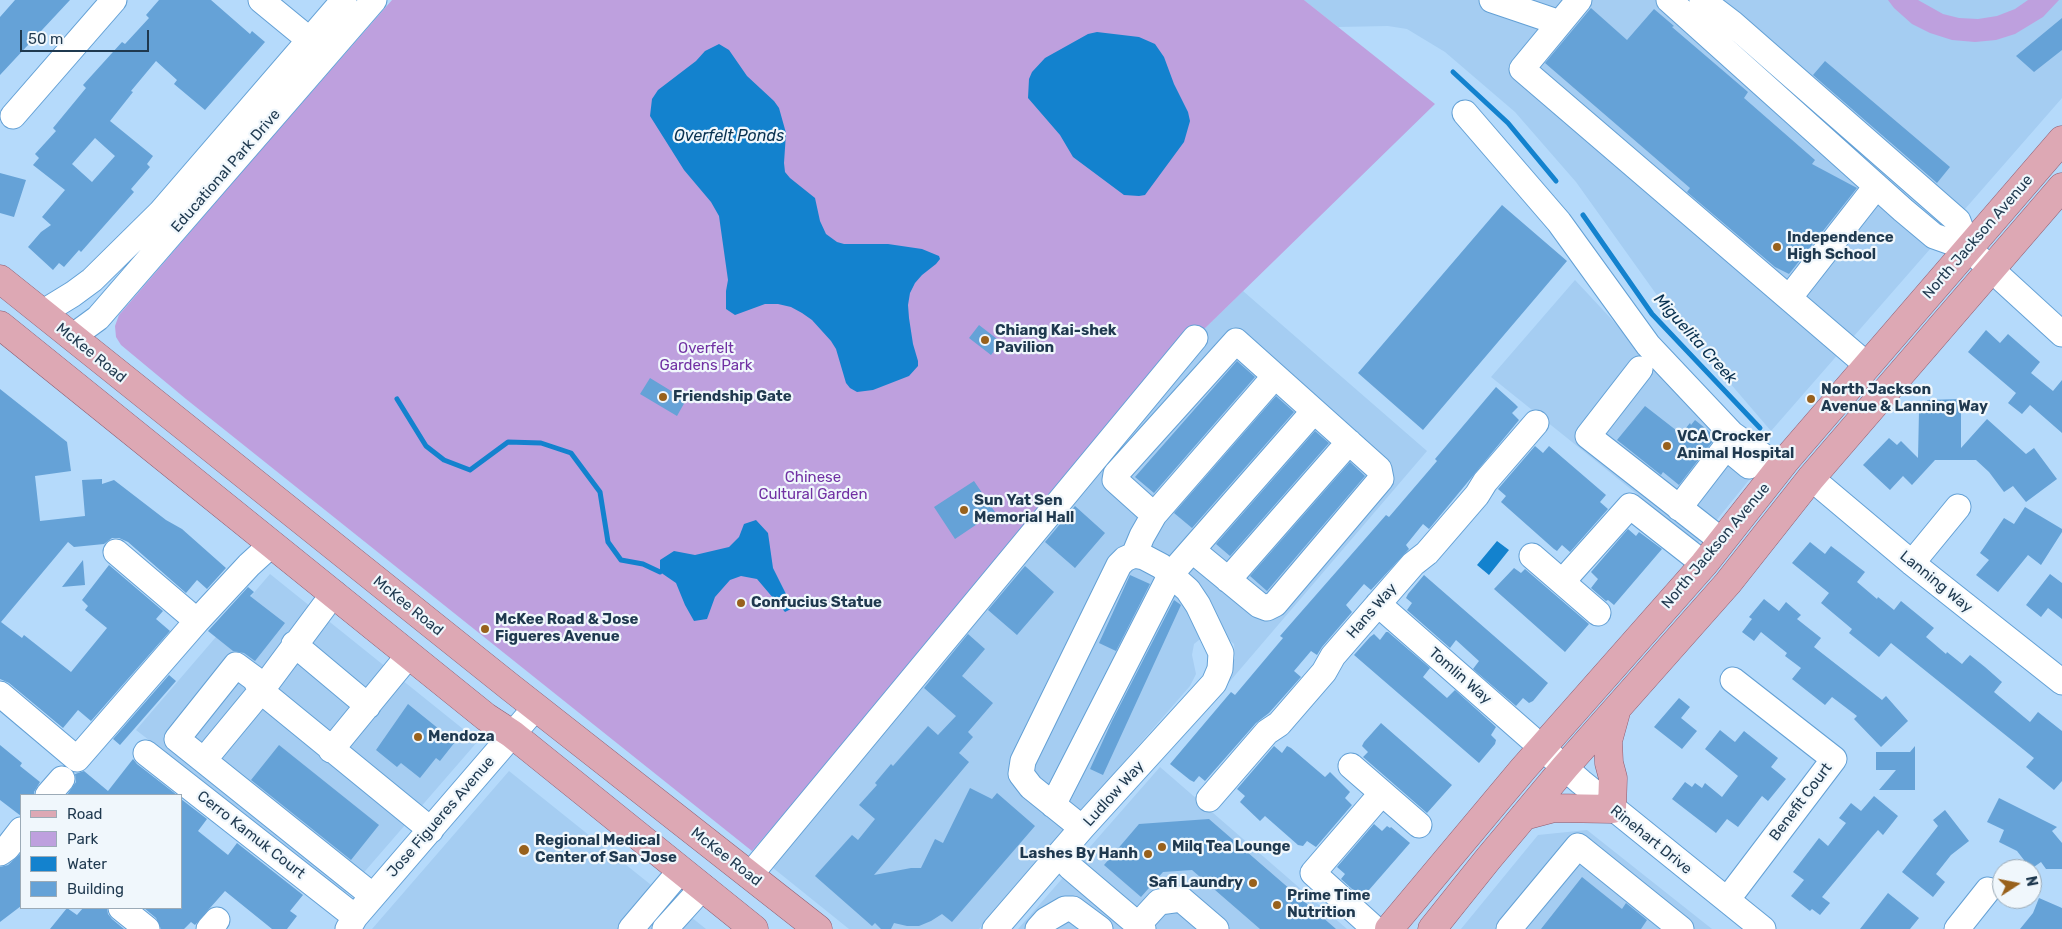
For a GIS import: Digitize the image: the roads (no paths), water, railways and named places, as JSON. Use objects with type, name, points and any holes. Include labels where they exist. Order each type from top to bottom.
[{"type":"main road","name":"North Jackson Avenue","points":[[1389,929],[1542,747],[1704,564],[1774,475],[2062,140]]},
{"type":"main road","name":"North Jackson Avenue","points":[[1432,929],[1565,767],[1728,583],[1812,478],[2062,187]]},
{"type":"main road","name":"McKee Road","points":[[0,279],[536,707],[818,929]]},
{"type":"main road","points":[[0,325],[334,593],[408,655],[486,717],[512,734],[754,929]]},
{"type":"main road","points":[[1524,816],[1554,808],[1575,806],[1612,809],[1613,778],[1609,762],[1608,741],[1616,710]]},
{"type":"street","points":[[13,116],[114,0]]},
{"type":"street","points":[[261,0],[318,47]]},
{"type":"street","name":"Educational Park Drive","points":[[72,337],[98,318],[318,47],[344,0]]},
{"type":"street","name":"Educational Park Drive","points":[[42,313],[73,294],[113,262],[318,47],[374,0]]},
{"type":"street","points":[[1492,0],[1560,23]]},
{"type":"street","points":[[1579,0],[1522,69],[1867,365]]},
{"type":"street","points":[[1668,0],[1875,188],[1934,236],[1968,248],[2062,334]]},
{"type":"street","points":[[1702,0],[1731,12],[1958,220],[1968,248]]},
{"type":"street","points":[[1465,113],[1559,222],[1648,345],[1732,434],[1774,475]]},
{"type":"street","points":[[1789,298],[1875,188]]},
{"type":"street","points":[[750,875],[1195,338]]},
{"type":"street","points":[[1154,515],[1115,480],[1116,474],[1236,341],[1379,469],[1381,479],[1275,604],[1268,608],[1259,605],[1192,550]]},
{"type":"street","points":[[1640,369],[1588,436],[1722,541]]},
{"type":"street","points":[[1134,555],[1154,515],[1275,376]]},
{"type":"street","points":[[1053,805],[1170,574],[1314,411]]},
{"type":"street","name":"Hans Way","points":[[1209,799],[1267,732],[1279,724],[1324,672],[1333,656],[1413,564],[1427,553],[1536,423]]},
{"type":"street","points":[[1228,580],[1349,442]]},
{"type":"street","points":[[1678,508],[1726,447],[1774,475]]},
{"type":"street","name":"Lanning Way","points":[[1812,478],[1912,563],[2062,682]]},
{"type":"street","points":[[1562,582],[1630,506],[1704,564]]},
{"type":"street","points":[[1912,563],[1958,507]]},
{"type":"street","points":[[0,694],[77,759],[197,621],[249,565],[272,544]]},
{"type":"street","points":[[116,552],[197,621]]},
{"type":"street","points":[[1082,828],[1031,787],[1021,774],[1023,761],[1119,565],[1125,559],[1134,555],[1144,557],[1161,566],[1170,574]]},
{"type":"street","points":[[1532,556],[1598,613]]},
{"type":"street","name":"Ludlow Way","points":[[995,929],[1082,828],[1214,683],[1220,669],[1221,654],[1198,605],[1188,590],[1170,574]]},
{"type":"street","points":[[204,760],[261,691],[294,644],[334,593]]},
{"type":"street","name":"Tomlin Way","points":[[1378,604],[1542,747]]},
{"type":"street","points":[[294,644],[368,706]]},
{"type":"street","points":[[331,750],[408,655]]},
{"type":"street","points":[[373,896],[177,738],[236,665],[255,679],[261,691],[431,830]]},
{"type":"street","name":"Benefit Court","points":[[1727,900],[1834,759],[1733,680]]},
{"type":"street","name":"Jose Figueres Avenue","points":[[352,923],[373,896],[536,707]]},
{"type":"street","name":"Rinehart Drive","points":[[1542,747],[1612,809],[1763,929]]},
{"type":"street","name":"Cerro Kamuk Court","points":[[146,752],[352,923]]},
{"type":"street","points":[[1351,766],[1418,825]]},
{"type":"street","points":[[1375,929],[1313,873],[1382,793]]},
{"type":"street","points":[[0,853],[7,848],[20,831]]},
{"type":"street","points":[[1509,929],[1578,846],[1681,929]]},
{"type":"street","points":[[1064,849],[1070,867],[1141,927],[1159,902],[1182,899],[1216,929]]},
{"type":"street","points":[[631,929],[681,870]]},
{"type":"street","points":[[665,929],[702,887]]},
{"type":"street","points":[[1957,929],[1988,890]]},
{"type":"street","points":[[122,909],[147,929]]},
{"type":"street","points":[[1038,929],[1046,920],[1065,909],[1073,909],[1100,929]]},
{"type":"water","points":[[1097,32],[1139,37],[1155,44],[1164,57],[1174,84],[1188,112],[1190,121],[1184,142],[1145,195],[1124,195],[1073,157],[1060,135],[1028,98],[1029,79],[1032,72],[1045,58],[1088,34]]},
{"type":"water","name":"Overfelt Ponds","points":[[719,44],[729,50],[747,76],[779,108],[786,133],[785,172],[815,198],[820,221],[826,234],[837,242],[844,244],[888,244],[922,249],[939,256],[940,259],[922,275],[910,293],[908,305],[909,318],[918,366],[909,376],[873,390],[857,392],[846,383],[836,349],[831,341],[812,320],[802,313],[791,307],[778,304],[765,304],[735,315],[726,309],[728,280],[719,216],[711,202],[684,170],[650,116],[652,99],[658,90],[696,61],[705,51]]},
{"type":"water","points":[[756,520],[768,533],[773,568],[793,608],[785,612],[757,579],[741,576],[730,580],[715,597],[707,619],[694,621],[676,583],[660,572],[660,560],[674,551],[695,555],[729,547],[739,537],[744,524]]},
{"type":"water","points":[[1497,541],[1509,550],[1489,575],[1477,565]]},
{"type":"waterway","name":"Miguelita Creek","points":[[1453,72],[1508,123],[1556,181]]},
{"type":"waterway","name":"Miguelita Creek","points":[[1583,215],[1652,314],[1760,428]]},
{"type":"waterway","points":[[397,399],[426,446],[444,460],[470,470],[508,442],[541,443],[571,453],[600,492],[608,542],[621,560],[643,564],[660,572]]},
{"type":"place","name":"Independence High School","points":[[1777,247]]},
{"type":"place","name":"Chiang Kai-shek Pavilion","points":[[985,340]]},
{"type":"place","name":"Friendship Gate","points":[[663,397]]},
{"type":"place","name":"North Jackson Avenue & Lanning Way","points":[[1811,399]]},
{"type":"place","name":"VCA Crocker Animal Hospital","points":[[1667,446]]},
{"type":"place","name":"Sun Yat Sen Memorial Hall","points":[[964,510]]},
{"type":"place","name":"Confucius Statue","points":[[741,603]]},
{"type":"place","name":"McKee Road & Jose Figueres Avenue","points":[[485,629]]},
{"type":"place","name":"Mendoza","points":[[418,737]]},
{"type":"place","name":"Milq Tea Lounge","points":[[1162,847]]},
{"type":"place","name":"Regional Medical Center of San Jose","points":[[524,850]]},
{"type":"place","name":"Lashes By Hanh","points":[[1148,854]]},
{"type":"place","name":"Safi Laundry","points":[[1253,883]]},
{"type":"place","name":"Prime Time Nutrition","points":[[1277,905]]},
{"type":"park label","name":"Overfelt Gardens Park","points":[[706,358]]},
{"type":"park label","name":"Chinese Cultural Garden","points":[[813,486]]}]
